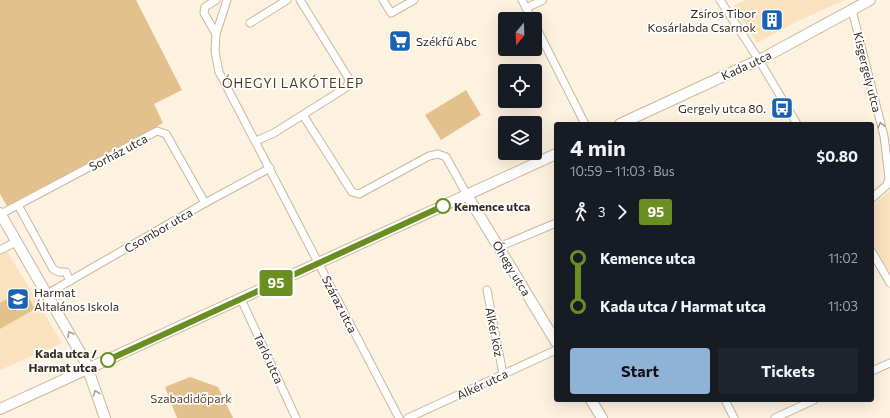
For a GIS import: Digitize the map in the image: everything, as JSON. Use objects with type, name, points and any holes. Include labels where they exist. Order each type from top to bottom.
[{"type":"street","points":[[216,0],[205,7],[204,13],[216,34]]},
{"type":"street","points":[[216,34],[227,0]]},
{"type":"street","points":[[250,24],[287,0]]},
{"type":"street","points":[[256,141],[274,133],[347,87],[348,79],[300,0]]},
{"type":"street","points":[[383,0],[391,13],[414,0]]},
{"type":"street","points":[[522,0],[528,12]]},
{"type":"street","points":[[526,8],[543,0]]},
{"type":"street","points":[[720,0],[759,60],[796,122]]},
{"type":"street","name":"Kada utca","points":[[624,122],[759,60],[870,0]]},
{"type":"street","name":"Kisgergely utca","points":[[852,10],[884,136],[889,178],[887,185],[874,196]]},
{"type":"street","name":"Száraz utca","points":[[216,34],[215,51],[219,72],[399,418]]},
{"type":"street","points":[[542,39],[584,122]]},
{"type":"street","points":[[303,115],[352,192],[359,194],[429,156],[438,154],[446,157],[467,194]]},
{"type":"street","name":"Sorház utca","points":[[0,213],[18,205],[157,131],[166,134],[205,203]]},
{"type":"street","points":[[0,409],[554,155]]},
{"type":"street","name":"Csombor utca","points":[[47,294],[205,203],[270,168]]},
{"type":"street","name":"Óhegy utca","points":[[467,194],[554,339]]},
{"type":"street","points":[[18,205],[53,270],[66,272],[70,281]]},
{"type":"street","points":[[0,213],[85,361],[105,418]]},
{"type":"street","points":[[499,247],[554,225]]},
{"type":"street","points":[[0,250],[16,242]]},
{"type":"street","points":[[874,255],[890,283]]},
{"type":"street","name":"Alkér köz","points":[[487,290],[503,374]]},
{"type":"street","name":"Tarló utca","points":[[241,299],[296,418]]},
{"type":"street","name":"Alkér utca","points":[[408,418],[554,351]]},
{"type":"street","points":[[874,370],[890,362]]},
{"type":"street","points":[[592,402],[602,418]]},
{"type":"street","points":[[726,402],[734,418]]},
{"type":"street","points":[[775,418],[810,402]]},
{"type":"shaded area","points":[[745,0],[845,0],[796,22],[757,43],[733,6]]},
{"type":"shaded area","points":[[890,191],[890,273],[874,246],[874,203]]},
{"type":"shaded area","name":"Harmat Általános Iskola","points":[[7,251],[62,343],[0,370],[0,255]]},
{"type":"green space","points":[[0,0],[136,0],[182,90],[154,104],[163,123],[7,206],[0,194]]},
{"type":"green space","points":[[466,90],[481,115],[441,140],[425,115]]},
{"type":"green space","points":[[24,290],[35,309],[0,329],[0,303]]},
{"type":"green space","name":"Szabadidőpark","points":[[190,377],[218,387],[233,418],[177,418],[165,387]]},
{"type":"bus line","name":"95","points":[[108,360],[443,206]]},
{"type":"place","name":"Zsíros Tibor Kosárlabda Csarnok","points":[[772,20]]},
{"type":"place","name":"Székfű Abc","points":[[400,41]]},
{"type":"place","name":"Gergely utca 80.","points":[[782,108]]},
{"type":"place","name":"Kemence utca","points":[[443,206]]},
{"type":"place","name":"Harmat Általános Iskola","points":[[18,299]]},
{"type":"place","name":"Kada utca / Harmat utca","points":[[108,360]]},
{"type":"district","name":"ÓHEGYI LAKÓTELEP","points":[[293,83]]}]
